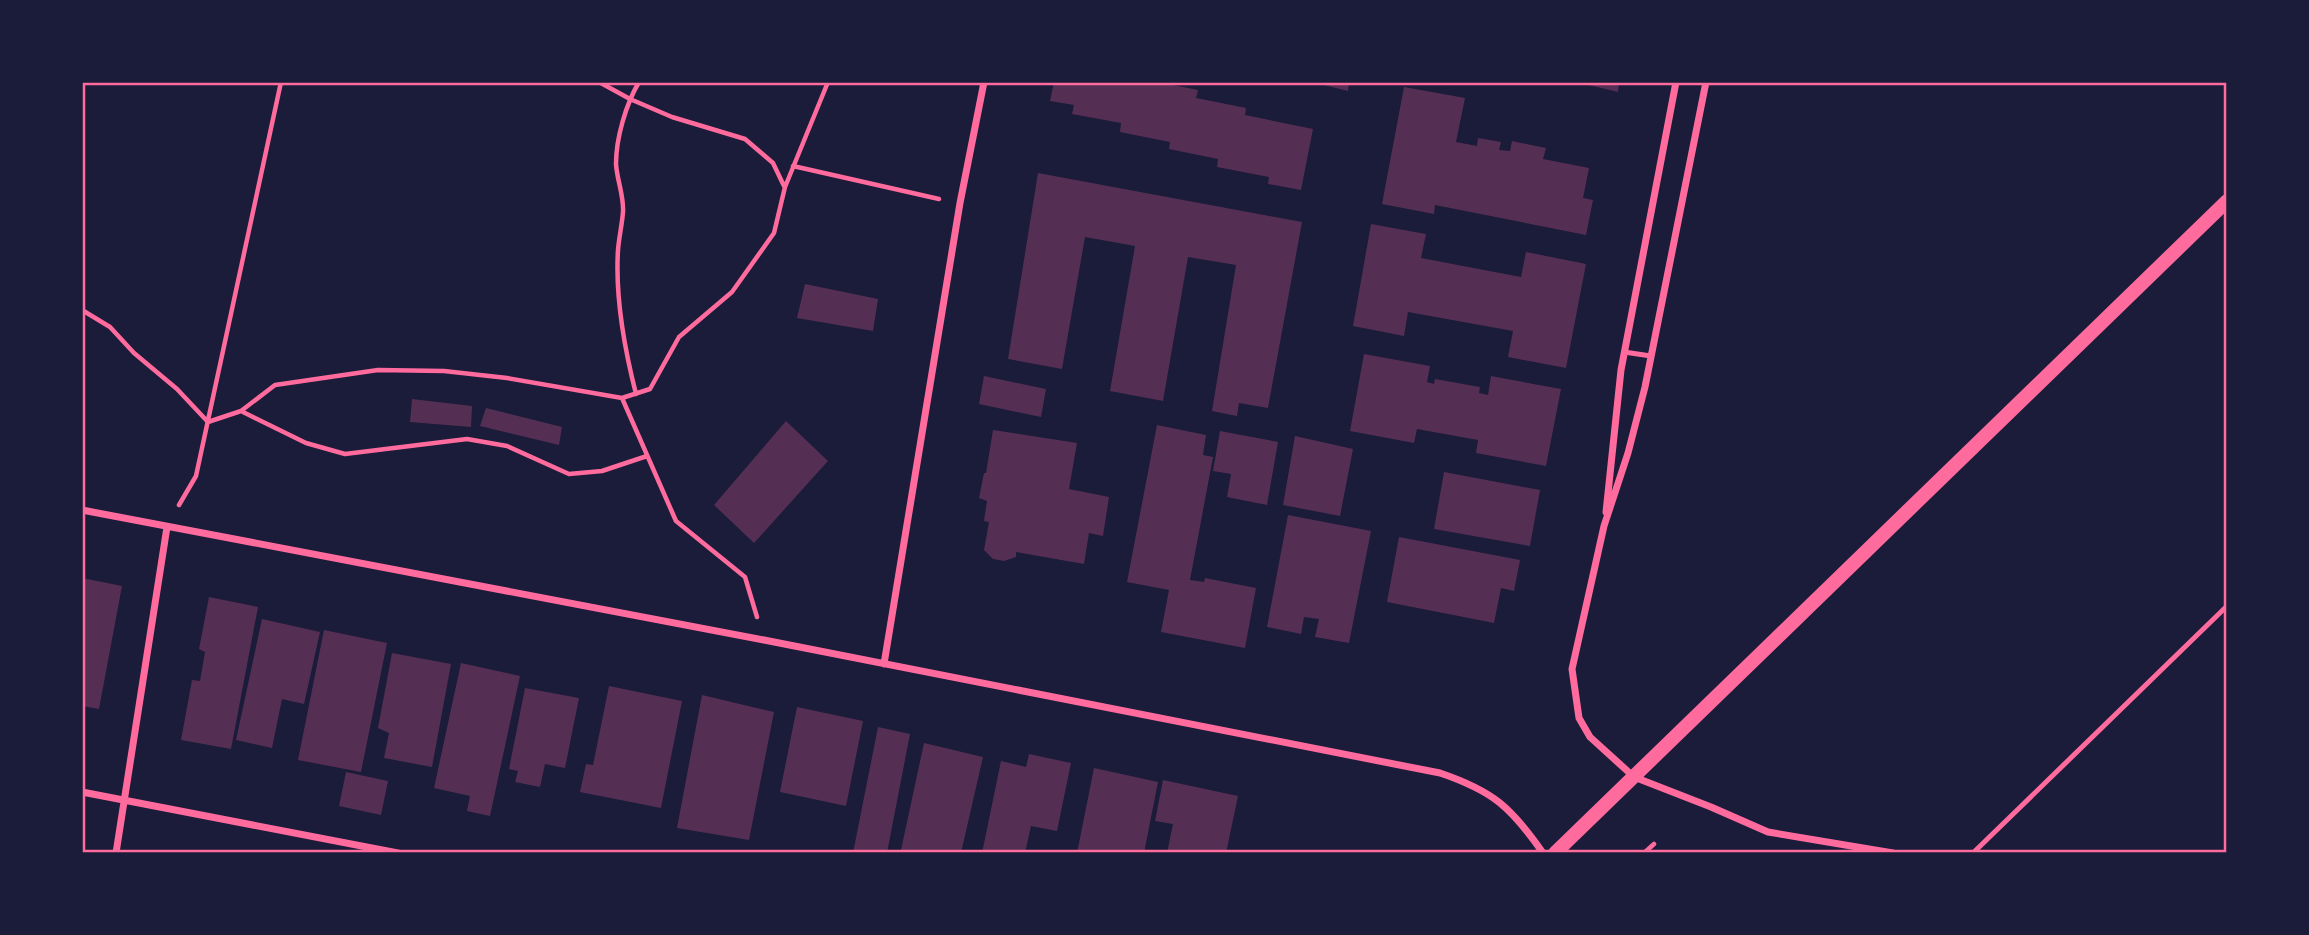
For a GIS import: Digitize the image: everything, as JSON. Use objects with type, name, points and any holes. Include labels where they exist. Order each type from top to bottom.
[{"type":"main road","points":[[1555,853],[2227,201]]},
{"type":"street","points":[[884,664],[960,203],[984,82]]},
{"type":"street","points":[[1604,526],[1624,352],[1676,82]]},
{"type":"street","points":[[1706,82],[1651,356],[1628,453],[1604,526],[1572,669],[1579,718],[1590,737],[1634,777],[1768,832],[1893,853]]},
{"type":"street","points":[[82,510],[1440,773],[1471,784],[1497,799],[1524,826],[1543,853]]},
{"type":"street","points":[[116,853],[167,527]]},
{"type":"street","points":[[82,792],[398,853]]},
{"type":"lane","points":[[1624,352],[1651,356]]},
{"type":"lane","points":[[1973,853],[2227,606]]},
{"type":"path","points":[[167,527],[196,476],[281,82]]},
{"type":"path","points":[[599,82],[629,99],[671,117],[745,139],[773,163],[785,187]]},
{"type":"path","points":[[636,394],[625,351],[620,316],[618,250],[624,210],[616,163],[629,99],[639,82]]},
{"type":"path","points":[[208,422],[241,411],[275,385],[378,370],[444,371],[507,378],[622,398],[650,389],[679,337],[732,292],[774,233],[785,187],[828,82]]},
{"type":"path","points":[[793,166],[960,203]]},
{"type":"path","points":[[82,310],[110,327],[134,353],[177,389],[208,422]]},
{"type":"path","points":[[622,398],[676,521],[745,577],[764,640]]},
{"type":"path","points":[[241,411],[306,443],[345,454],[467,439],[507,446],[569,474],[602,471],[647,456]]},
{"type":"path","points":[[1644,853],[1654,844]]},
{"type":"building","points":[[1054,82],[1158,82],[1198,90],[1196,98],[1246,108],[1245,115],[1313,129],[1301,190],[1268,184],[1269,177],[1217,167],[1218,159],[1169,149],[1170,142],[1120,132],[1121,123],[1072,114],[1074,105],[1050,101]]},
{"type":"building","points":[[1312,82],[1349,82],[1348,91]]},
{"type":"building","points":[[1576,82],[1619,82],[1618,92]]},
{"type":"building","points":[[1404,87],[1465,98],[1456,142],[1477,146],[1478,138],[1501,142],[1499,150],[1510,151],[1512,141],[1546,148],[1543,159],[1589,168],[1583,198],[1593,200],[1586,235],[1435,205],[1434,214],[1382,204]]},
{"type":"building","points":[[1038,173],[1302,222],[1268,408],[1239,403],[1237,416],[1212,411],[1236,265],[1188,257],[1163,401],[1110,391],[1135,246],[1085,237],[1062,369],[1008,359]]},
{"type":"building","points":[[1371,224],[1426,234],[1421,258],[1521,277],[1526,252],[1586,264],[1566,368],[1508,357],[1513,331],[1408,312],[1404,336],[1353,326]]},
{"type":"building","points":[[805,284],[878,299],[873,331],[797,318]]},
{"type":"building","points":[[1364,354],[1430,366],[1427,382],[1434,384],[1435,379],[1480,387],[1479,393],[1488,395],[1491,376],[1561,389],[1546,466],[1476,453],[1478,440],[1417,429],[1414,443],[1350,431]]},
{"type":"building","points":[[984,376],[1046,389],[1041,417],[979,404]]},
{"type":"building","points":[[412,399],[472,406],[471,427],[410,422]]},
{"type":"building","points":[[486,408],[562,427],[559,445],[480,426]]},
{"type":"building","points":[[786,421],[828,461],[754,543],[714,505]]},
{"type":"building","points":[[1157,425],[1206,435],[1203,455],[1213,457],[1190,580],[1204,582],[1205,578],[1256,588],[1245,648],[1161,632],[1169,590],[1127,582]]},
{"type":"building","points":[[993,430],[1077,443],[1069,489],[1109,497],[1103,536],[1089,533],[1084,564],[1016,552],[1016,557],[1004,561],[993,559],[984,550],[989,522],[984,521],[987,501],[979,498]]},
{"type":"building","points":[[1220,431],[1278,442],[1267,505],[1227,497],[1231,474],[1213,471]]},
{"type":"building","points":[[1295,436],[1353,449],[1340,516],[1283,505]]},
{"type":"building","points":[[1444,472],[1540,490],[1530,546],[1434,529]]},
{"type":"building","points":[[1288,515],[1371,531],[1349,643],[1315,637],[1319,619],[1304,617],[1301,634],[1267,627]]},
{"type":"building","points":[[1399,537],[1520,560],[1514,591],[1501,588],[1494,623],[1387,602]]},
{"type":"building","points":[[82,578],[122,586],[99,709],[82,706]]},
{"type":"building","points":[[209,597],[258,607],[231,749],[181,740],[192,680],[200,681],[205,652],[199,649]]},
{"type":"building","points":[[262,619],[320,632],[304,704],[282,699],[272,748],[236,740]]},
{"type":"building","points":[[324,630],[387,643],[361,772],[298,760]]},
{"type":"building","points":[[392,653],[451,664],[432,767],[384,758],[389,733],[378,728]]},
{"type":"building","points":[[461,663],[520,676],[490,816],[467,811],[470,796],[434,788]]},
{"type":"building","points":[[609,686],[682,701],[661,808],[580,792],[586,764],[593,765]]},
{"type":"building","points":[[525,688],[579,698],[565,768],[545,764],[540,787],[515,782],[518,771],[509,769]]},
{"type":"building","points":[[702,695],[774,712],[749,840],[677,828]]},
{"type":"building","points":[[797,707],[863,721],[846,806],[780,792]]},
{"type":"building","points":[[878,727],[910,734],[887,853],[853,853]]},
{"type":"building","points":[[924,743],[983,757],[961,853],[915,853],[901,850]]},
{"type":"building","points":[[1029,754],[1071,763],[1057,831],[1031,826],[1025,853],[982,853],[1001,761],[1026,767]]},
{"type":"building","points":[[1094,768],[1158,782],[1144,853],[1077,853]]},
{"type":"building","points":[[346,772],[388,781],[381,815],[339,806]]},
{"type":"building","points":[[1163,780],[1238,796],[1226,853],[1167,853],[1173,824],[1155,821]]}]
